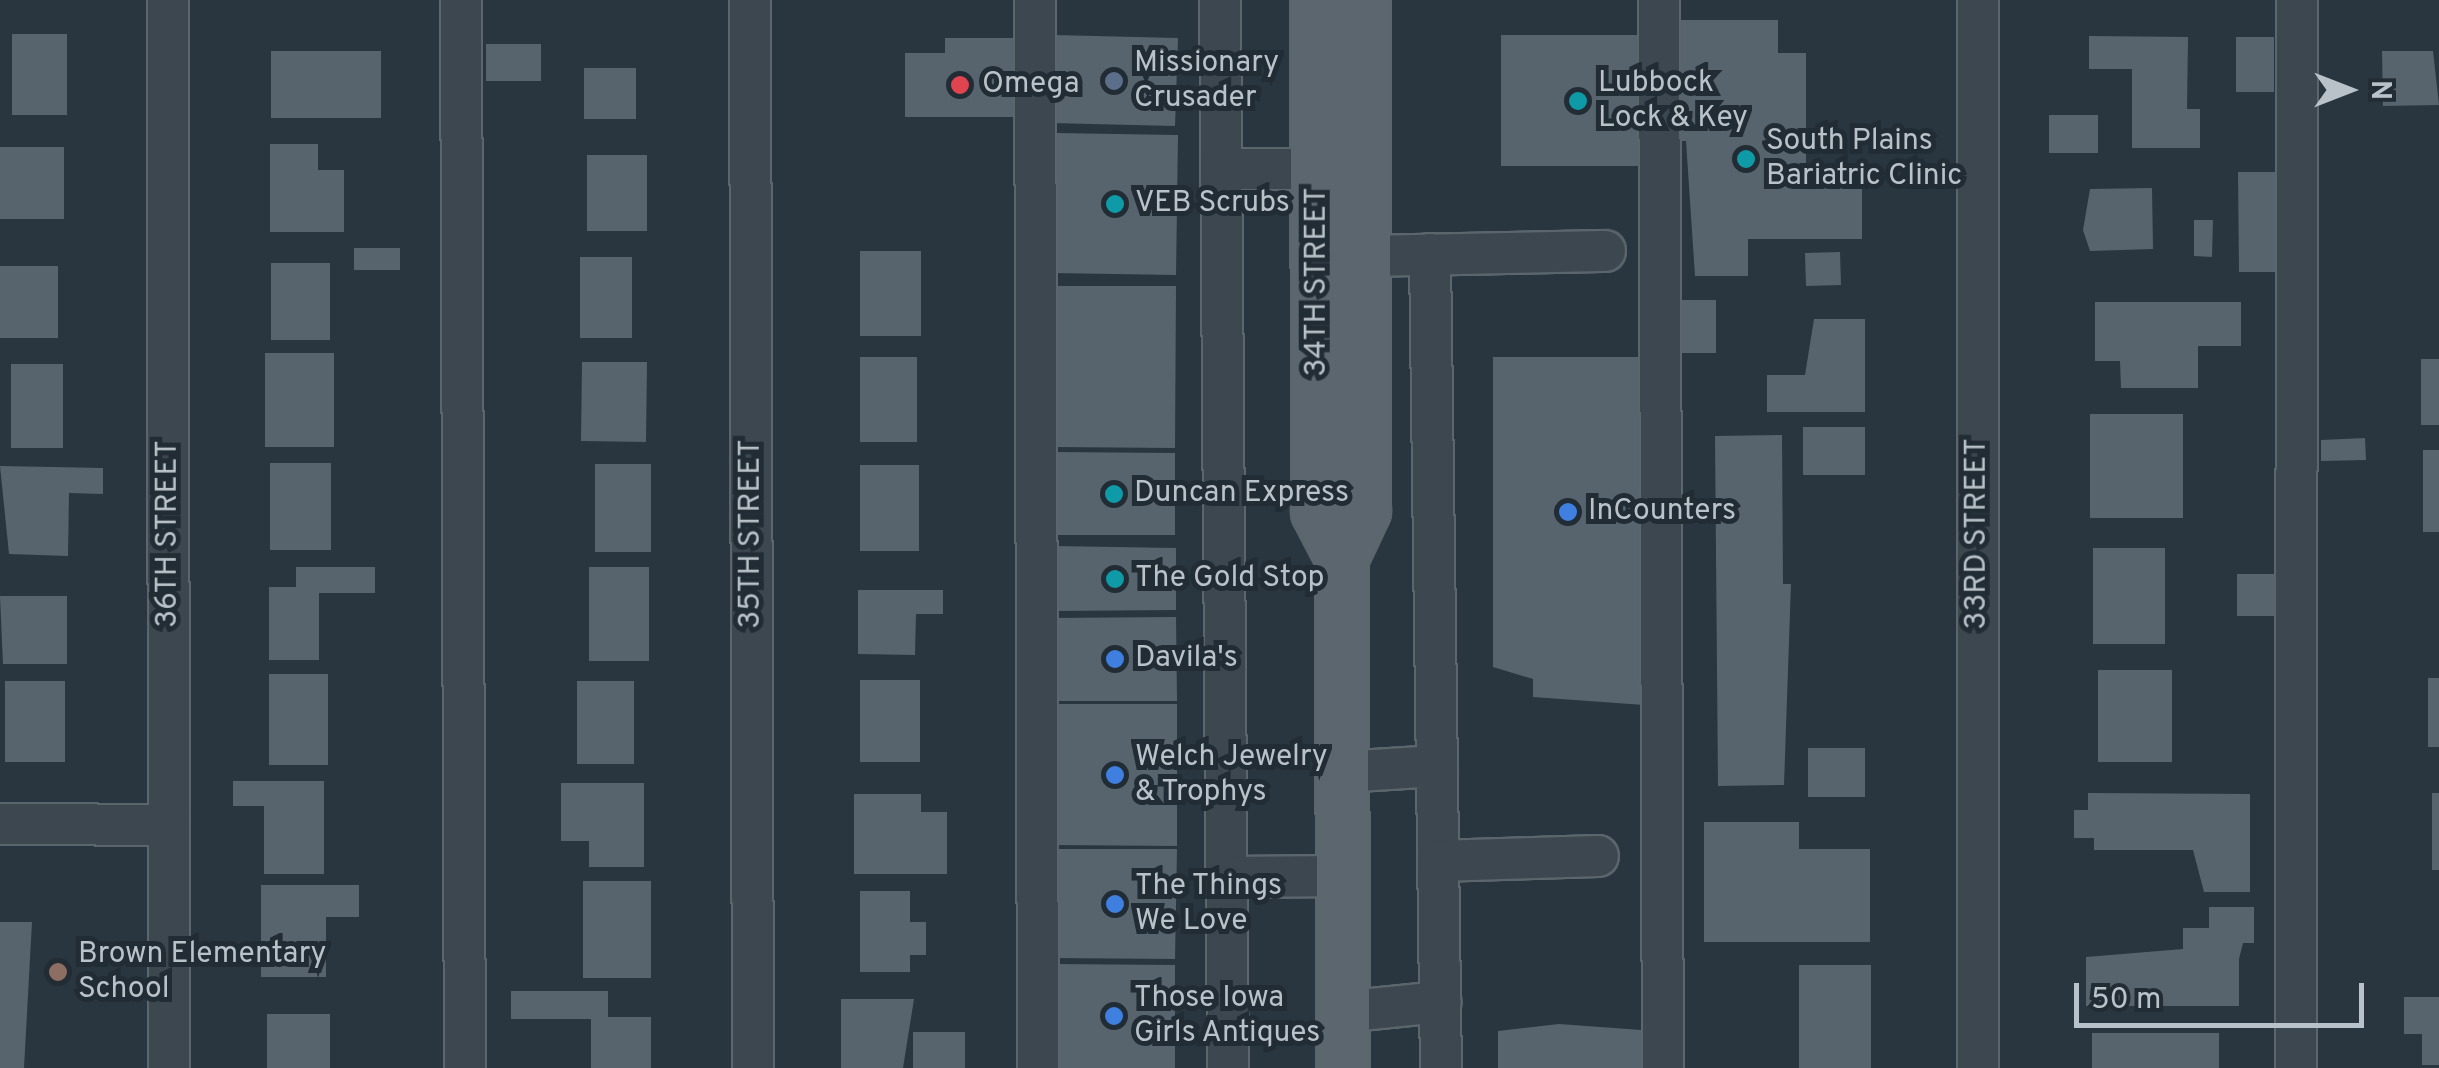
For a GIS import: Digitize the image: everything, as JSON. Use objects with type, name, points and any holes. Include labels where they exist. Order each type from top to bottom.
[{"type":"main road","name":"34TH STREET","points":[[1317,0],[1318,512],[1342,558]]},
{"type":"main road","name":"34TH STREET","points":[[1343,1068],[1342,558],[1364,511],[1364,0]]},
{"type":"street","name":"36TH STREET","points":[[168,0],[169,1068]]},
{"type":"street","points":[[461,0],[466,1068]]},
{"type":"street","name":"35TH STREET","points":[[750,0],[753,1068]]},
{"type":"street","points":[[1035,0],[1038,1068]]},
{"type":"street","points":[[1220,0],[1228,1068]]},
{"type":"street","points":[[1659,0],[1663,1068]]},
{"type":"street","name":"33RD STREET","points":[[1978,0],[1978,1068]]},
{"type":"street","points":[[2296,1068],[2298,0]]},
{"type":"street","points":[[1221,169],[1318,169]]},
{"type":"street","points":[[1364,256],[1605,251]]},
{"type":"street","points":[[1430,254],[1440,1068]]},
{"type":"street","points":[[1342,772],[1436,766]]},
{"type":"street","points":[[0,824],[169,825]]},
{"type":"street","points":[[1438,861],[1598,856]]},
{"type":"street","points":[[1228,877],[1342,876]]},
{"type":"street","points":[[1342,1012],[1440,1002]]},
{"type":"building","name":"South Plains Bariatric Clinic","points":[[1679,20],[1778,20],[1778,53],[1806,53],[1806,178],[1862,178],[1862,239],[1748,239],[1748,276],[1695,276],[1686,141],[1679,141]]},
{"type":"building","points":[[12,34],[67,34],[67,115],[12,115]]},
{"type":"building","name":"Missionary Crusader","points":[[1053,35],[1178,38],[1175,126],[1051,123]]},
{"type":"building","name":"Lubbock Lock & Key","points":[[1501,35],[1655,35],[1655,166],[1501,166]]},
{"type":"building","points":[[2089,36],[2188,37],[2187,109],[2200,109],[2200,148],[2132,148],[2132,69],[2089,69]]},
{"type":"building","points":[[2236,37],[2274,37],[2274,92],[2236,92]]},
{"type":"building","name":"Omega","points":[[945,38],[1015,38],[1015,117],[905,117],[905,53],[945,53]]},
{"type":"building","points":[[486,44],[541,44],[541,81],[486,81]]},
{"type":"building","points":[[271,51],[381,51],[381,118],[271,118]]},
{"type":"building","points":[[2382,51],[2433,51],[2439,105],[2383,106]]},
{"type":"building","points":[[584,68],[636,68],[636,119],[584,119]]},
{"type":"building","points":[[2049,115],[2098,115],[2098,153],[2049,153]]},
{"type":"building","name":"VEB Scrubs","points":[[1055,133],[1178,135],[1176,275],[1052,273]]},
{"type":"building","points":[[270,144],[318,144],[318,170],[344,170],[344,232],[270,232]]},
{"type":"building","points":[[0,147],[64,147],[64,219],[0,219]]},
{"type":"building","points":[[587,155],[647,155],[647,231],[587,231]]},
{"type":"building","points":[[2238,172],[2275,172],[2275,272],[2239,272]]},
{"type":"building","points":[[2152,188],[2153,249],[2090,251],[2083,230],[2090,189]]},
{"type":"building","points":[[2194,220],[2213,220],[2212,257],[2194,256]]},
{"type":"building","points":[[354,248],[400,248],[400,270],[354,270]]},
{"type":"building","points":[[860,251],[921,251],[921,336],[860,336]]},
{"type":"building","points":[[1840,252],[1841,285],[1806,286],[1805,253]]},
{"type":"building","points":[[580,257],[632,257],[632,338],[580,338]]},
{"type":"building","points":[[271,263],[330,263],[330,340],[271,340]]},
{"type":"building","points":[[0,266],[58,266],[58,338],[0,338]]},
{"type":"building","points":[[1053,286],[1176,286],[1175,448],[1052,447]]},
{"type":"building","points":[[1681,300],[1716,300],[1716,353],[1681,353]]},
{"type":"building","points":[[2095,302],[2241,302],[2241,346],[2198,346],[2198,388],[2121,388],[2120,361],[2095,361]]},
{"type":"building","points":[[1814,319],[1865,319],[1865,412],[1767,412],[1767,375],[1805,375]]},
{"type":"building","points":[[265,353],[334,353],[334,447],[265,447]]},
{"type":"building","points":[[860,357],[917,357],[917,442],[860,442]]},
{"type":"building","name":"InCounters","points":[[1493,357],[1644,357],[1644,705],[1533,697],[1533,679],[1493,667]]},
{"type":"building","points":[[2421,359],[2439,359],[2439,425],[2421,425]]},
{"type":"building","points":[[582,362],[647,362],[646,442],[581,441]]},
{"type":"building","points":[[11,364],[63,364],[63,448],[11,448]]},
{"type":"building","points":[[2090,414],[2183,414],[2183,518],[2090,518]]},
{"type":"building","points":[[1803,427],[1865,427],[1865,475],[1803,475]]},
{"type":"building","points":[[1782,435],[1783,584],[1791,584],[1784,785],[1718,786],[1715,436]]},
{"type":"building","points":[[2365,438],[2366,460],[2321,461],[2321,440]]},
{"type":"building","points":[[2423,450],[2439,450],[2439,532],[2423,532]]},
{"type":"building","name":"Duncan Express","points":[[1052,452],[1175,453],[1175,535],[1052,535]]},
{"type":"building","points":[[270,463],[331,463],[331,550],[270,550]]},
{"type":"building","points":[[595,464],[651,464],[651,552],[595,552]]},
{"type":"building","points":[[860,465],[919,465],[919,551],[860,551]]},
{"type":"building","points":[[0,466],[103,468],[103,494],[69,493],[68,556],[9,554]]},
{"type":"building","name":"The Gold Stop","points":[[1053,546],[1176,548],[1176,610],[1054,611]]},
{"type":"building","points":[[2093,548],[2165,548],[2165,644],[2093,644]]},
{"type":"building","points":[[296,567],[375,567],[375,593],[319,593],[319,660],[269,660],[269,587],[296,587]]},
{"type":"building","points":[[589,567],[649,567],[649,661],[589,661]]},
{"type":"building","points":[[2237,574],[2281,574],[2281,616],[2237,616]]},
{"type":"building","points":[[858,590],[943,590],[943,614],[916,614],[915,655],[858,654]]},
{"type":"building","points":[[0,596],[67,596],[67,664],[3,664]]},
{"type":"building","name":"Davila's","points":[[1176,617],[1177,701],[1053,701],[1052,618]]},
{"type":"building","points":[[2098,670],[2172,670],[2172,762],[2098,762]]},
{"type":"building","points":[[269,674],[328,674],[328,765],[269,765]]},
{"type":"building","points":[[2428,678],[2439,678],[2439,747],[2428,747]]},
{"type":"building","points":[[860,680],[920,680],[920,762],[860,762]]},
{"type":"building","points":[[5,681],[65,681],[65,762],[5,762]]},
{"type":"building","points":[[577,681],[634,681],[634,764],[577,764]]},
{"type":"building","name":"Welch Jewelry & Trophys","points":[[1054,704],[1177,704],[1177,846],[1054,845]]},
{"type":"building","points":[[1808,748],[1865,748],[1865,797],[1808,797]]},
{"type":"building","points":[[233,781],[324,781],[324,874],[264,874],[264,806],[233,806]]},
{"type":"building","points":[[561,783],[644,783],[644,867],[589,867],[589,841],[561,841]]},
{"type":"building","points":[[2088,793],[2250,794],[2250,892],[2204,892],[2193,850],[2094,850],[2094,838],[2074,838],[2074,810],[2088,810]]},
{"type":"building","points":[[2432,793],[2439,793],[2439,870],[2432,870]]},
{"type":"building","points":[[854,794],[921,794],[921,812],[947,812],[947,874],[854,874]]},
{"type":"building","points":[[1704,822],[1799,822],[1799,849],[1870,849],[1870,942],[1704,942]]},
{"type":"building","name":"The Things We Love","points":[[1054,849],[1177,849],[1175,959],[1052,958]]},
{"type":"building","points":[[583,881],[651,881],[651,978],[583,978]]},
{"type":"building","points":[[261,885],[359,885],[359,917],[326,917],[326,977],[261,977]]},
{"type":"building","points":[[860,891],[910,891],[910,922],[926,922],[926,955],[910,955],[910,972],[860,972]]},
{"type":"building","points":[[2209,907],[2254,907],[2254,943],[2243,943],[2239,959],[2239,1006],[2086,1006],[2086,957],[2183,949],[2183,928],[2209,928]]},
{"type":"building","points":[[0,922],[32,922],[24,1068],[0,1068]]},
{"type":"building","name":"Those Iowa Girls Antiques","points":[[1053,964],[1175,965],[1175,1068],[1053,1068]]},
{"type":"building","points":[[1799,965],[1871,965],[1871,1068],[1799,1068]]},
{"type":"building","points":[[511,991],[608,991],[608,1017],[651,1017],[651,1068],[591,1068],[591,1019],[511,1019]]},
{"type":"building","points":[[2404,997],[2439,997],[2439,1065],[2422,1065],[2422,1034],[2404,1034]]},
{"type":"building","points":[[841,999],[914,999],[903,1068],[841,1068]]},
{"type":"building","points":[[267,1014],[330,1014],[330,1068],[267,1068]]},
{"type":"building","points":[[1559,1024],[1655,1031],[1655,1068],[1498,1068],[1498,1031]]},
{"type":"building","points":[[913,1032],[965,1032],[965,1068],[913,1068]]},
{"type":"building","points":[[2092,1033],[2219,1033],[2219,1068],[2092,1068]]},
{"type":"place","name":"Missionary Crusader","points":[[1114,81]]},
{"type":"place","name":"Omega","points":[[960,85]]},
{"type":"place","name":"Lubbock Lock & Key","points":[[1578,101]]},
{"type":"place","name":"South Plains Bariatric Clinic","points":[[1746,159]]},
{"type":"place","name":"VEB Scrubs","points":[[1115,204]]},
{"type":"place","name":"Duncan Express","points":[[1114,494]]},
{"type":"place","name":"InCounters","points":[[1568,512]]},
{"type":"place","name":"The Gold Stop","points":[[1115,579]]},
{"type":"place","name":"Davila's","points":[[1115,659]]},
{"type":"place","name":"Welch Jewelry & Trophys","points":[[1115,775]]},
{"type":"place","name":"The Things We Love","points":[[1115,904]]},
{"type":"place","name":"Brown Elementary School","points":[[58,972]]},
{"type":"place","name":"Those Iowa Girls Antiques","points":[[1114,1016]]}]
